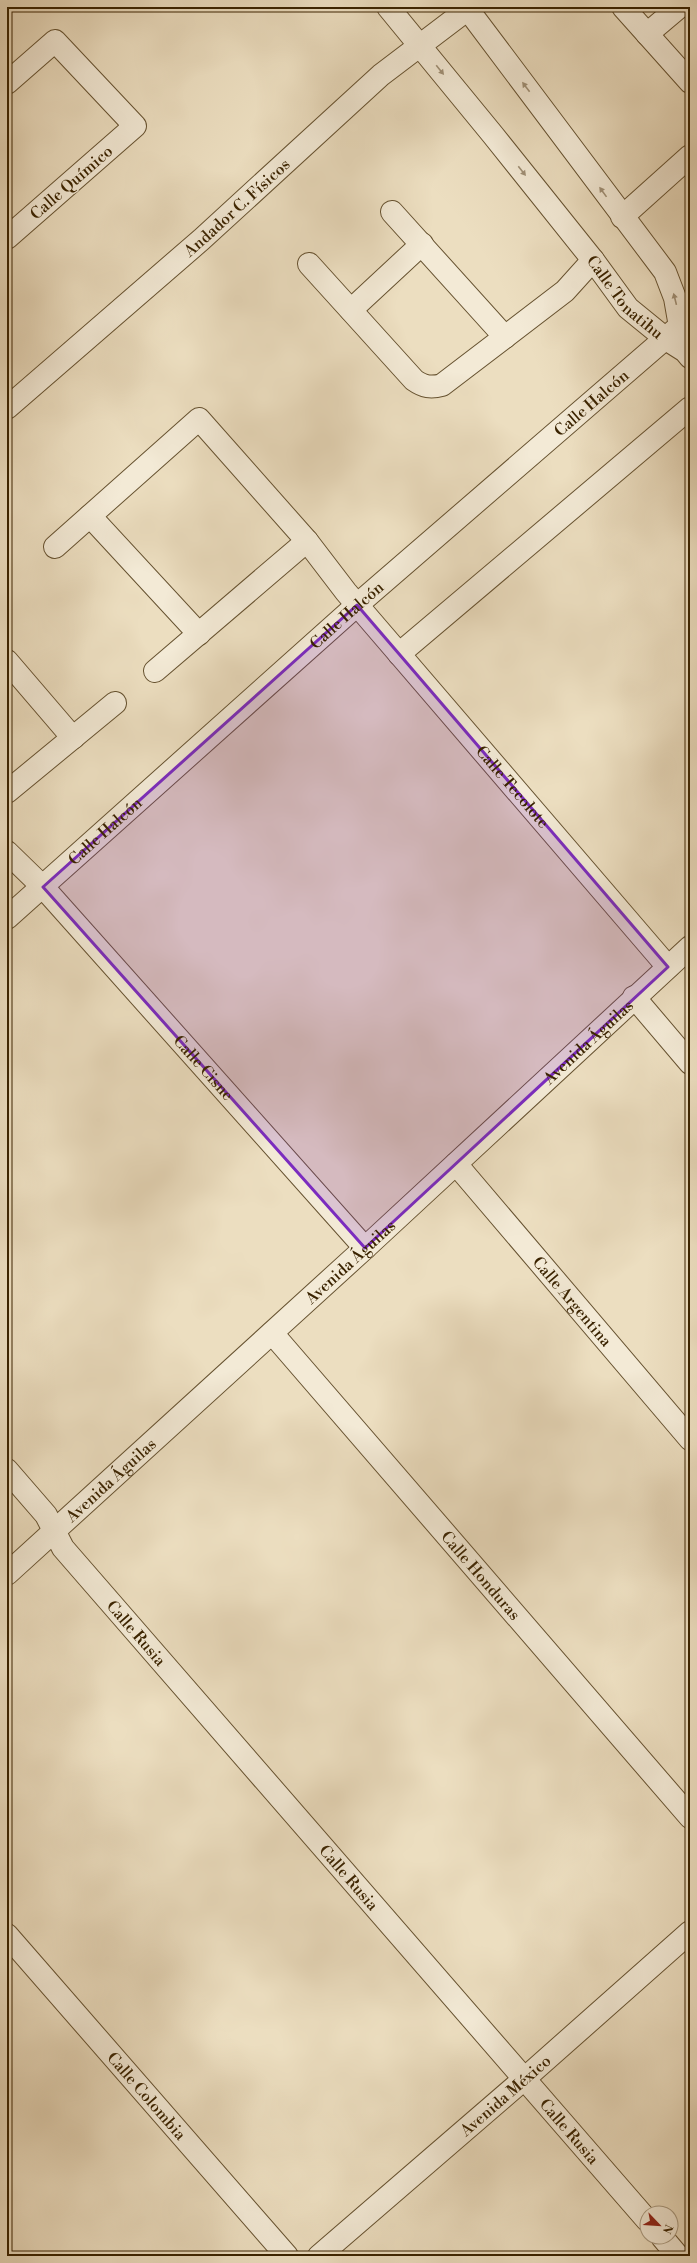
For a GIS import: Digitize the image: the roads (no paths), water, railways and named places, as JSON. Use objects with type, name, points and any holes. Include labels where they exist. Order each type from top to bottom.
[{"type":"street","name":"Calle Tonatihu","points":[[388,7],[593,260],[628,308],[678,328]]},
{"type":"street","points":[[623,7],[690,82]]},
{"type":"street","points":[[647,34],[679,7]]},
{"type":"street","name":"Calle Tonatihu","points":[[467,8],[622,217],[665,272],[675,298],[678,328],[687,354]]},
{"type":"street","name":"Andador C. Físicos","points":[[7,408],[202,239],[381,75],[467,8]]},
{"type":"street","name":"Calle Químico","points":[[7,83],[55,41],[135,126],[7,238]]},
{"type":"street","points":[[622,217],[690,156]]},
{"type":"street","points":[[392,212],[505,337]]},
{"type":"street","points":[[351,310],[422,244]]},
{"type":"street","points":[[309,264],[414,380],[427,387],[442,385],[505,337],[565,291],[593,260]]},
{"type":"street","name":"Calle Halcón","points":[[7,918],[357,605],[678,328]]},
{"type":"street","points":[[399,654],[690,408]]},
{"type":"street","name":"Calle Tecolote","points":[[90,516],[199,419],[307,541],[357,605],[668,967]]},
{"type":"street","points":[[55,547],[90,516],[199,634]]},
{"type":"street","points":[[155,671],[307,541]]},
{"type":"street","points":[[7,661],[73,738]]},
{"type":"street","points":[[7,792],[115,703]]},
{"type":"street","name":"Calle Cisne","points":[[7,852],[43,887],[365,1248]]},
{"type":"street","name":"Avenida Águilas","points":[[7,1574],[55,1532],[365,1248],[634,997],[690,947]]},
{"type":"street","points":[[634,997],[690,1063]]},
{"type":"street","name":"Calle Argentina","points":[[456,1164],[690,1439]]},
{"type":"street","name":"Calle Honduras","points":[[272,1332],[690,1818]]},
{"type":"street","name":"Calle Rusia","points":[[7,1470],[46,1515],[63,1548],[523,2080],[639,2211]]},
{"type":"street","name":"Avenida México","points":[[319,2256],[523,2080],[690,1932]]},
{"type":"street","name":"Calle Colombia","points":[[7,1935],[287,2256]]},
{"type":"street","points":[[669,2245],[678,2256]]}]
